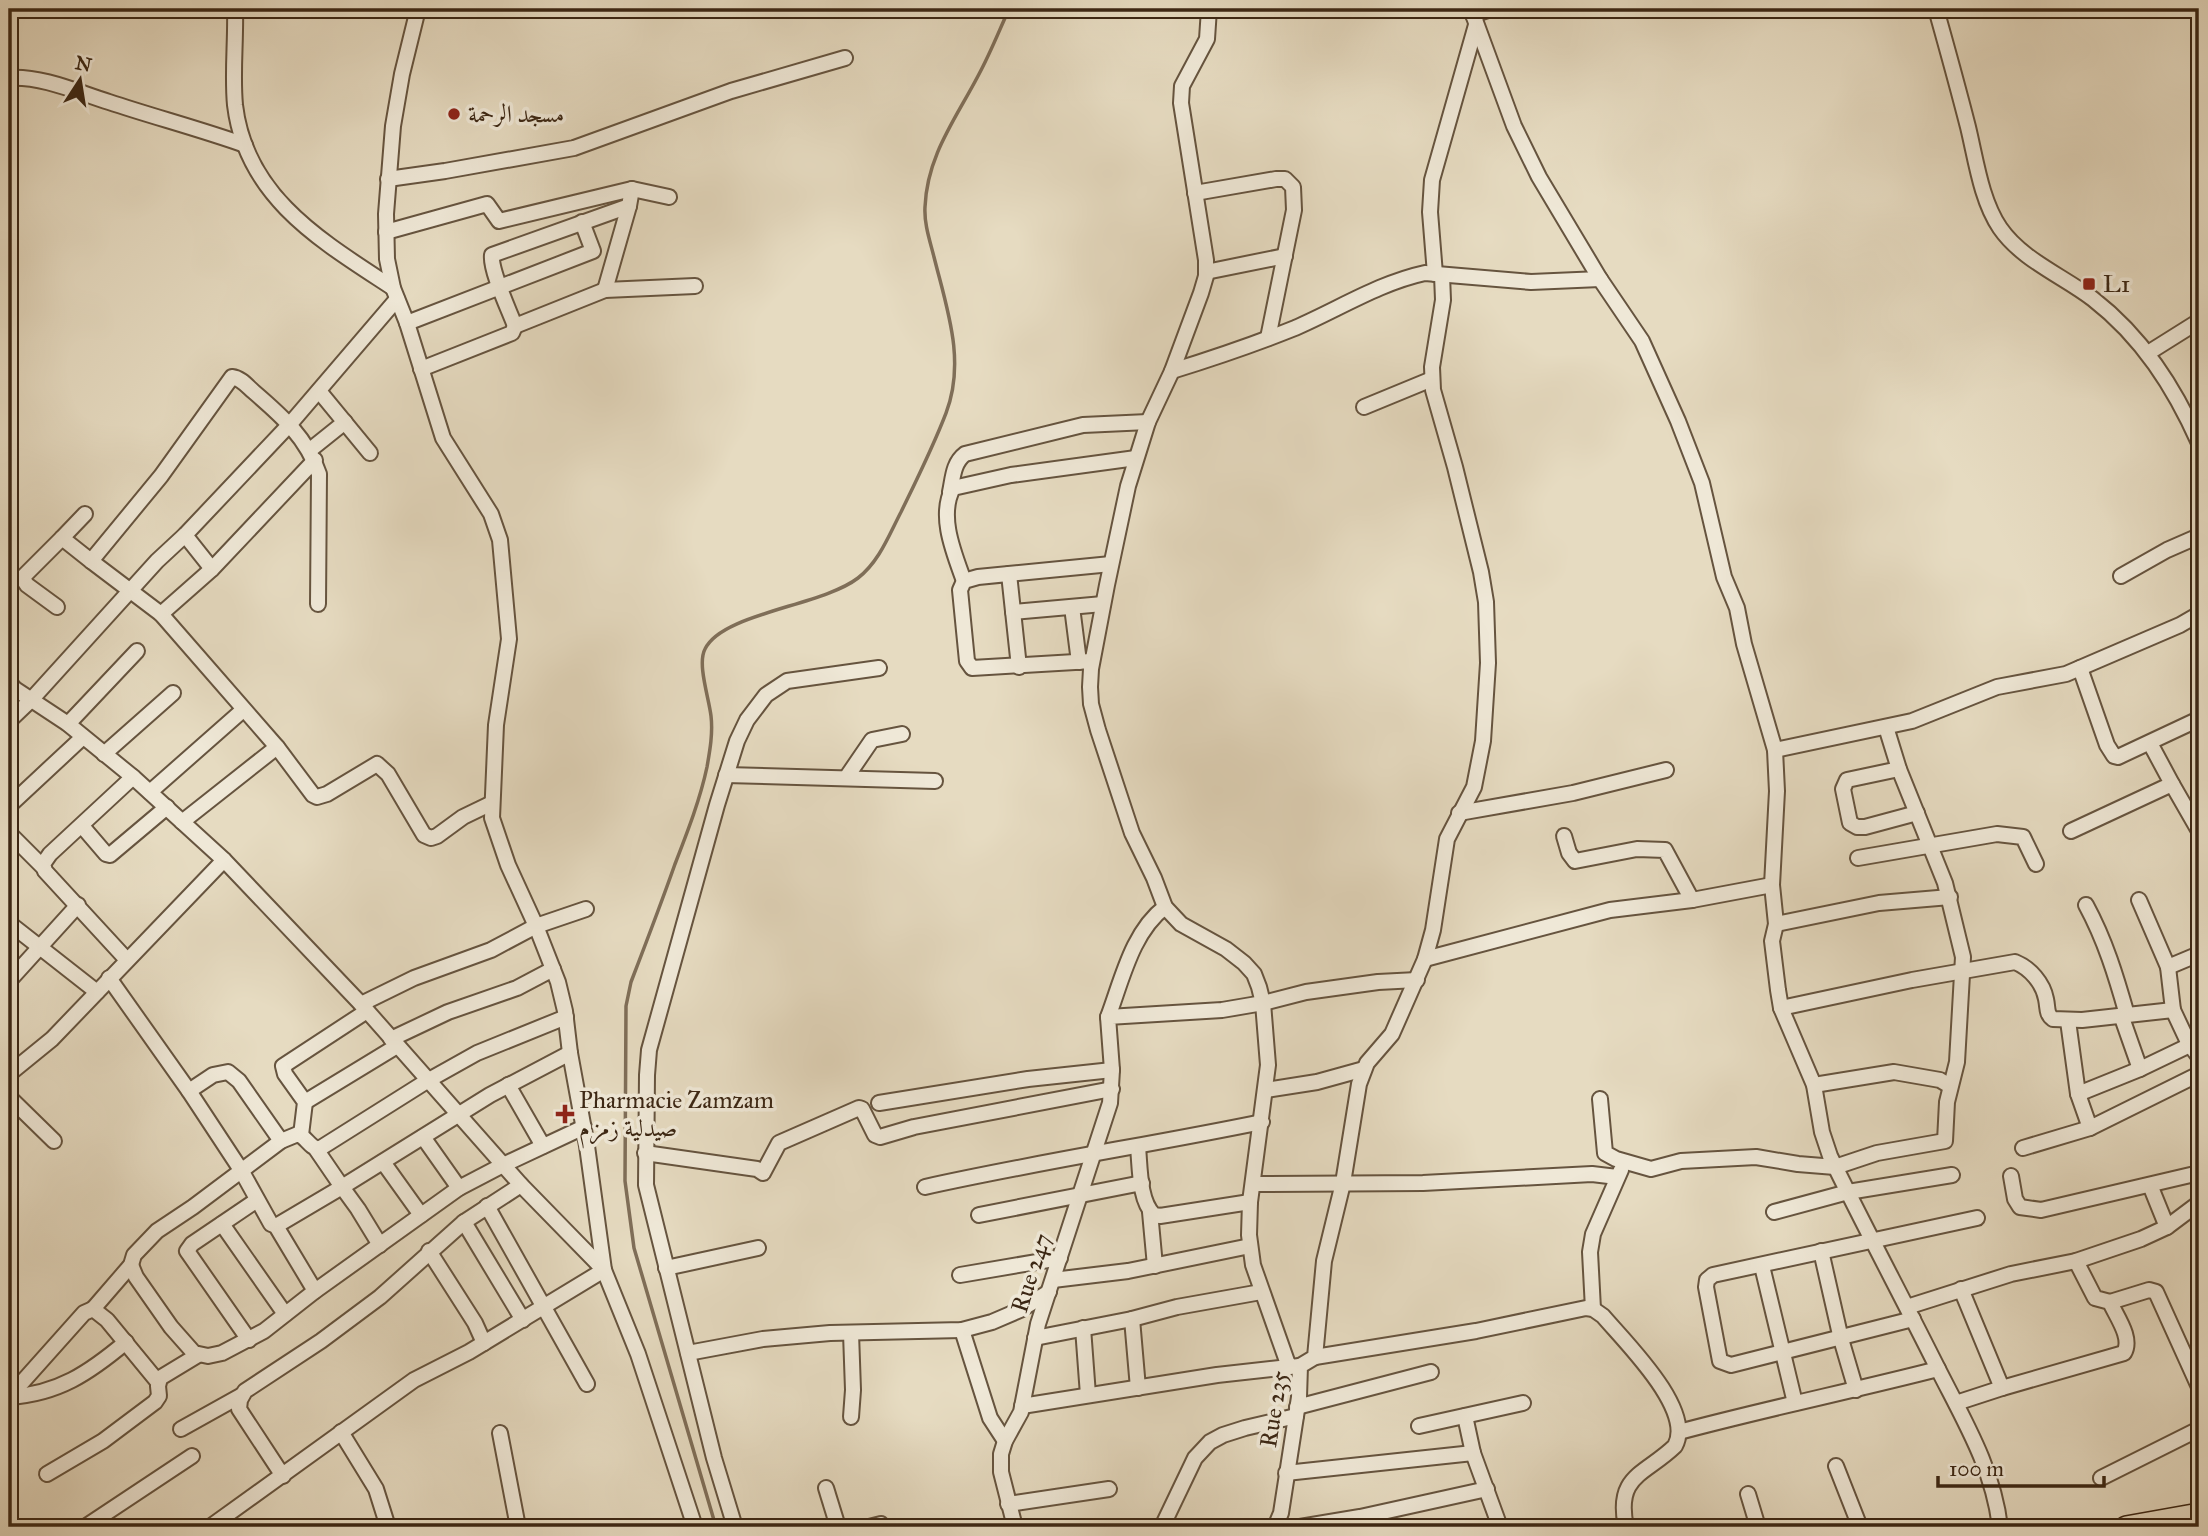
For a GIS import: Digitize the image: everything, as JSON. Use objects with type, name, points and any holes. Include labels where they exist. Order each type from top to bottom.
[{"type":"main road","points":[[2126,1527],[2199,1514]]},
{"type":"street","points":[[235,9],[234,94],[238,120],[245,145],[262,179],[300,224],[395,293]]},
{"type":"street","points":[[418,9],[397,100],[388,179],[387,259],[395,293],[443,438],[491,514],[500,540],[509,639],[499,699],[492,803],[496,832],[554,969],[566,1017],[604,1270],[638,1354],[695,1527]]},
{"type":"street","points":[[1086,662],[1103,604],[1136,458],[1148,422],[1172,371],[1206,272],[1181,93],[1182,86],[1207,39],[1209,9]]},
{"type":"street","points":[[1473,16],[1491,9]]},
{"type":"street","points":[[1936,9],[1981,181],[1993,216],[2011,242],[2092,298],[2124,324],[2168,382],[2199,440]]},
{"type":"street","points":[[1266,1090],[1307,1084],[1364,1069],[1392,1034],[1425,959],[1433,930],[1444,851],[1459,813],[1474,787],[1483,741],[1488,663],[1486,602],[1475,544],[1432,379],[1443,300],[1430,212],[1432,180],[1473,16]]},
{"type":"street","points":[[1473,16],[1514,126],[1539,177],[1600,279],[1642,341],[1696,464],[1709,506],[1724,577],[1737,608],[1775,750],[1777,802],[1772,885],[1776,923],[1772,942],[1782,1008],[1814,1085],[1822,1132],[1835,1167],[1956,1403],[1989,1474],[1996,1494],[2000,1527]]},
{"type":"street","points":[[388,179],[574,148],[731,91],[845,58]]},
{"type":"street","points":[[9,78],[34,79],[57,85],[245,145]]},
{"type":"street","points":[[1195,193],[1276,179],[1289,181],[1295,196],[1268,338]]},
{"type":"street","points":[[386,232],[487,204],[499,221],[632,189],[669,197]]},
{"type":"street","points":[[605,290],[632,189]]},
{"type":"street","points":[[421,369],[512,333],[515,326],[491,259],[492,255],[629,206]]},
{"type":"street","points":[[582,222],[600,263],[610,267]]},
{"type":"street","points":[[407,323],[593,251]]},
{"type":"street","points":[[1206,272],[1284,256]]},
{"type":"street","points":[[1172,371],[1297,327],[1365,293],[1416,275],[1438,274],[1531,282],[1600,279]]},
{"type":"street","points":[[515,326],[605,290],[695,285]]},
{"type":"street","points":[[9,721],[32,700],[157,561],[186,535],[290,424],[395,293]]},
{"type":"street","points":[[2148,353],[2199,321]]},
{"type":"street","points":[[91,561],[161,476],[232,377],[243,382],[290,424],[312,455],[320,474],[318,604]]},
{"type":"street","points":[[1364,407],[1432,379]]},
{"type":"street","points":[[319,391],[370,453]]},
{"type":"street","points":[[161,614],[212,569],[312,455],[345,422]]},
{"type":"street","points":[[1086,662],[978,669],[969,665],[959,596],[964,581],[946,507],[954,471],[965,454],[1083,425],[1148,422]]},
{"type":"street","points":[[950,492],[953,488],[969,482],[1136,458]]},
{"type":"street","points":[[57,607],[23,579],[85,514]]},
{"type":"street","points":[[186,535],[212,569]]},
{"type":"street","points":[[2121,576],[2167,550],[2199,536]]},
{"type":"street","points":[[62,538],[161,614],[276,747],[310,794],[323,795],[373,765],[381,765],[428,838],[437,836],[463,817],[492,803]]},
{"type":"street","points":[[964,581],[978,577],[1111,564]]},
{"type":"street","points":[[1009,574],[1019,667]]},
{"type":"street","points":[[1013,612],[1103,604]]},
{"type":"street","points":[[1022,1406],[1217,1375],[1294,1366],[1261,1292],[1250,1247],[1250,1202],[1268,1065],[1263,1003],[1254,974],[1244,962],[1227,949],[1181,924],[1165,907],[1132,833],[1098,730],[1091,704],[1086,662],[1072,607]]},
{"type":"street","points":[[1775,750],[1912,721],[1997,687],[2055,677],[2180,625],[2199,614]]},
{"type":"street","points":[[68,724],[137,651]]},
{"type":"street","points":[[735,1527],[714,1458],[649,1204],[645,1153],[647,1075],[653,1030],[726,775],[747,720],[766,695],[777,686],[804,677],[879,668]]},
{"type":"street","points":[[2080,668],[2114,756],[2123,756],[2199,719]]},
{"type":"street","points":[[9,682],[68,724],[133,777],[224,860],[364,1008],[521,1185],[604,1270]]},
{"type":"street","points":[[104,754],[173,694]]},
{"type":"street","points":[[150,792],[243,710]]},
{"type":"street","points":[[1600,1099],[1605,1153],[1651,1169],[1681,1161],[1756,1157],[1835,1167],[1877,1153],[1944,1142],[1947,1135],[1946,1110],[1957,1062],[1963,971],[1961,943],[1950,897],[1899,769],[1886,727]]},
{"type":"street","points":[[846,778],[872,740],[902,734]]},
{"type":"street","points":[[9,806],[83,737]]},
{"type":"street","points":[[2150,743],[2199,828]]},
{"type":"street","points":[[182,822],[276,747]]},
{"type":"street","points":[[1899,769],[1847,780],[1843,789],[1850,823],[1865,827],[1917,813]]},
{"type":"street","points":[[1459,813],[1573,793],[1667,770]]},
{"type":"street","points":[[726,775],[935,781]]},
{"type":"street","points":[[43,867],[46,858],[133,777]]},
{"type":"street","points":[[2071,831],[2172,783]]},
{"type":"street","points":[[82,826],[106,854],[110,855],[167,807]]},
{"type":"street","points":[[9,833],[127,960]]},
{"type":"street","points":[[1858,858],[1997,834],[2011,834],[2023,837],[2036,864]]},
{"type":"street","points":[[1564,836],[1569,853],[1575,861],[1637,849],[1665,850],[1692,900]]},
{"type":"street","points":[[9,1074],[52,1039],[224,860]]},
{"type":"street","points":[[1425,959],[1610,910],[1692,900],[1772,885]]},
{"type":"street","points":[[1776,923],[1879,903],[1950,897]]},
{"type":"street","points":[[2078,1094],[2194,1045],[2173,1010],[2168,967],[2139,900]]},
{"type":"street","points":[[9,981],[78,905]]},
{"type":"street","points":[[2086,905],[2096,922],[2114,969],[2140,1069]]},
{"type":"street","points":[[1165,907],[1152,917],[1143,931],[1108,1024],[1263,1003],[1306,992],[1378,982],[1417,980]]},
{"type":"street","points":[[301,1135],[306,1102],[285,1074],[283,1066],[364,1008],[414,978],[499,947],[536,926],[586,909]]},
{"type":"street","points":[[9,923],[97,992]]},
{"type":"street","points":[[2168,967],[2199,954]]},
{"type":"street","points":[[1782,1008],[2015,962],[2031,971],[2043,990],[2049,1017],[2053,1019],[2068,1021],[2173,1010]]},
{"type":"street","points":[[306,1102],[394,1042],[449,1012],[517,988],[554,969]]},
{"type":"street","points":[[109,978],[241,1170],[271,1224],[276,1226],[315,1291]]},
{"type":"street","points":[[316,1149],[477,1053],[566,1017]]},
{"type":"street","points":[[2068,1021],[2078,1094],[2090,1128]]},
{"type":"street","name":"Rue 247","points":[[1016,1527],[1001,1472],[1001,1454],[1022,1406],[1035,1338],[1110,1103],[1112,1070],[1108,1024]]},
{"type":"street","points":[[276,1226],[457,1114],[570,1053]]},
{"type":"street","name":"Rue 235","points":[[1275,1527],[1281,1513],[1297,1412],[1294,1366],[1315,1357],[1324,1261],[1343,1183],[1357,1093],[1364,1069]]},
{"type":"street","points":[[879,1103],[1028,1079],[1112,1070]]},
{"type":"street","points":[[189,1091],[213,1075],[228,1072],[239,1080],[281,1141]]},
{"type":"street","points":[[1814,1085],[1894,1072],[1940,1080],[1950,1086]]},
{"type":"street","points":[[2023,1148],[2090,1128],[2199,1074]]},
{"type":"street","points":[[508,1085],[543,1146]]},
{"type":"street","points":[[645,1153],[757,1169],[764,1173],[779,1143],[859,1108],[880,1137],[914,1127],[1112,1089]]},
{"type":"street","points":[[9,1097],[54,1141]]},
{"type":"street","points":[[925,1187],[1014,1167],[1095,1155],[1262,1122]]},
{"type":"street","points":[[158,1382],[165,1374],[198,1355],[222,1353],[249,1340],[460,1188],[503,1164],[584,1127]]},
{"type":"street","points":[[9,1397],[84,1313],[93,1310],[131,1265],[134,1255],[157,1231],[281,1141],[295,1134],[301,1135],[316,1149],[380,1245]]},
{"type":"street","points":[[423,1137],[460,1188]]},
{"type":"street","points":[[1138,1147],[1142,1183],[1150,1212],[1155,1266]]},
{"type":"street","points":[[383,1162],[421,1215]]},
{"type":"street","points":[[1593,1309],[1590,1252],[1593,1234],[1625,1162]]},
{"type":"street","points":[[1253,1184],[1433,1183],[1592,1174],[1617,1177]]},
{"type":"street","points":[[2011,1176],[2015,1199],[2020,1207],[2041,1210],[2199,1174]]},
{"type":"street","points":[[1774,1212],[1848,1192],[1952,1175]]},
{"type":"street","points":[[979,1215],[1142,1183]]},
{"type":"street","points":[[181,1429],[242,1395],[380,1297],[464,1222],[521,1185]]},
{"type":"street","points":[[2150,1185],[2167,1227]]},
{"type":"street","points":[[249,1340],[187,1251],[192,1244],[257,1199]]},
{"type":"street","points":[[1150,1212],[1160,1216],[1250,1202]]},
{"type":"street","points":[[1977,1218],[1713,1276],[1707,1280],[1706,1287],[1720,1361],[1731,1365],[1842,1339],[1910,1313],[1961,1289],[2035,1268],[2076,1261],[2141,1239],[2167,1227],[2199,1203]]},
{"type":"street","points":[[487,1206],[587,1384]]},
{"type":"street","points":[[464,1222],[523,1320]]},
{"type":"street","points":[[222,1224],[285,1314]]},
{"type":"street","points":[[688,1353],[763,1339],[962,1330],[992,1322],[1020,1310],[1051,1286],[1250,1247]]},
{"type":"street","points":[[666,1268],[758,1248]]},
{"type":"street","points":[[429,1251],[475,1323],[484,1343]]},
{"type":"street","points":[[1821,1251],[1856,1390]]},
{"type":"street","points":[[960,1275],[1060,1258]]},
{"type":"street","points":[[2076,1261],[2095,1298],[2110,1301],[2149,1290],[2156,1292],[2199,1387]]},
{"type":"street","points":[[131,1265],[136,1277],[171,1327],[198,1355]]},
{"type":"street","points":[[1762,1266],[1795,1403]]},
{"type":"street","points":[[210,1527],[414,1380],[484,1343],[604,1270]]},
{"type":"street","points":[[1961,1289],[2002,1388]]},
{"type":"street","points":[[1035,1338],[1261,1292]]},
{"type":"street","points":[[1956,1403],[2124,1353],[2126,1340],[2110,1301]]},
{"type":"street","points":[[1315,1357],[1476,1331],[1586,1308],[1593,1309],[1603,1316],[1657,1381],[1675,1413],[1679,1432],[1675,1446],[1631,1480],[1623,1500],[1626,1527]]},
{"type":"street","points":[[47,1474],[103,1441],[155,1402],[159,1396],[158,1382],[102,1315],[93,1310]]},
{"type":"street","points":[[1132,1319],[1138,1388]]},
{"type":"street","points":[[1083,1328],[1088,1395]]},
{"type":"street","points":[[962,1330],[990,1418],[1005,1441]]},
{"type":"street","points":[[851,1333],[851,1417]]},
{"type":"street","points":[[9,1397],[34,1394],[67,1384],[101,1364],[126,1342]]},
{"type":"street","points":[[1679,1432],[1938,1369]]},
{"type":"street","points":[[1162,1527],[1195,1458],[1210,1442],[1245,1428],[1431,1372]]},
{"type":"street","points":[[242,1395],[239,1409],[283,1476]]},
{"type":"street","points":[[1419,1426],[1523,1403]]},
{"type":"street","points":[[1465,1416],[1473,1453],[1500,1527]]},
{"type":"street","points":[[2101,1478],[2199,1429]]},
{"type":"street","points":[[341,1432],[376,1489],[387,1527]]},
{"type":"street","points":[[500,1433],[518,1527]]},
{"type":"street","points":[[1286,1473],[1473,1453]]},
{"type":"street","points":[[85,1527],[192,1456]]},
{"type":"street","points":[[1836,1466],[1860,1527]]},
{"type":"street","points":[[826,1488],[838,1527]]},
{"type":"street","points":[[1009,1504],[1108,1489]]},
{"type":"street","points":[[1300,1527],[1361,1522],[1487,1489]]},
{"type":"street","points":[[1748,1494],[1758,1527]]},
{"type":"waterway","points":[[716,1527],[634,1248],[625,1181],[626,1006],[631,982],[693,816],[707,767],[712,729],[702,663],[705,649],[715,637],[731,627],[842,588],[865,572],[888,539],[946,413],[952,394],[954,354],[949,316],[926,226],[927,189],[944,139],[982,68],[1009,9]]},
{"type":"place","name":"مسجد الرحمة","points":[[454,114]]},
{"type":"place","name":"L1","points":[[2089,284]]},
{"type":"place","name":"Pharmacie Zamzam صيدلية زمزم","points":[[565,1114]]}]
